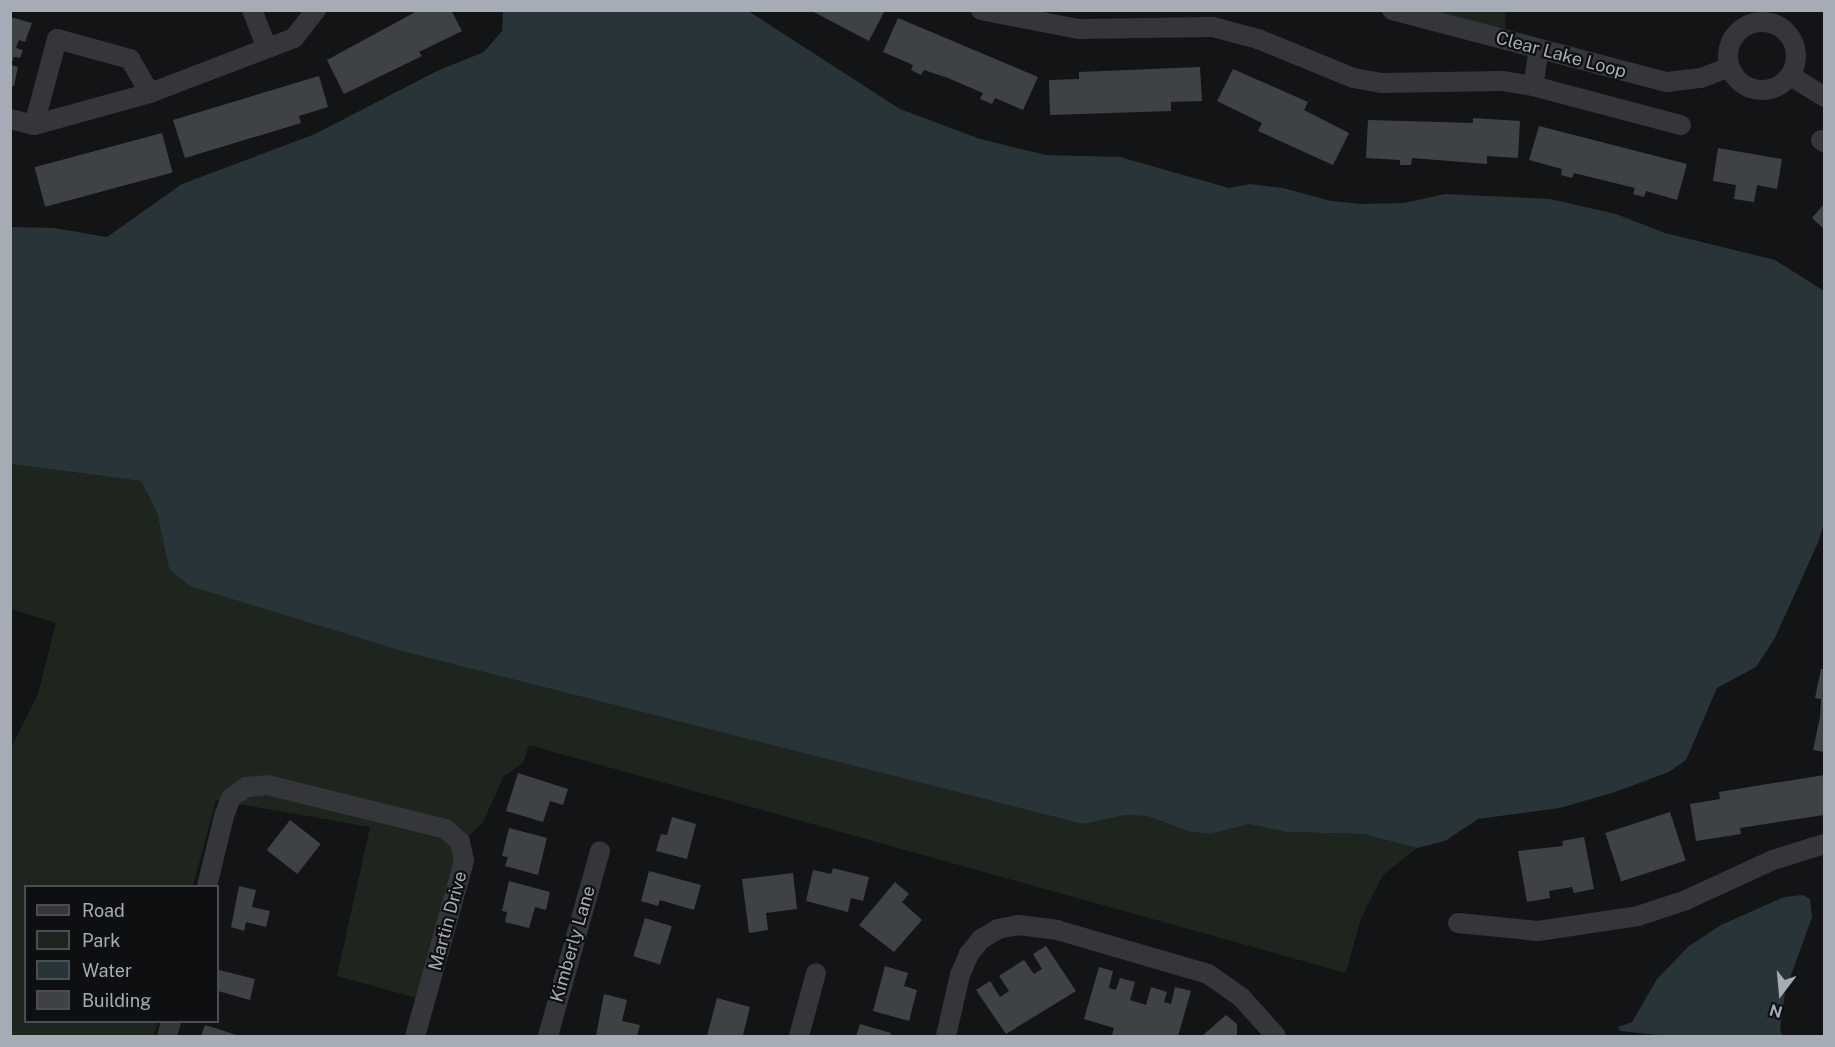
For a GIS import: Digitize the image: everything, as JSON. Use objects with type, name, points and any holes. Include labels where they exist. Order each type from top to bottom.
[{"type":"street","points":[[252,10],[267,48]]},
{"type":"street","points":[[10,119],[34,125],[150,93],[294,38],[316,10]]},
{"type":"street","points":[[981,10],[1078,29],[1213,27],[1258,39],[1353,78],[1381,83],[1502,81],[1533,86],[1681,125]]},
{"type":"street","name":"Clear Lake Loop","points":[[1392,10],[1667,82],[1701,78],[1730,67]]},
{"type":"street","points":[[1754,16],[1775,24],[1791,37],[1797,56],[1791,76],[1774,89],[1752,89],[1742,84],[1730,67],[1728,56],[1735,34],[1754,16]]},
{"type":"street","points":[[34,125],[57,39],[130,59],[150,93]]},
{"type":"street","points":[[1533,86],[1539,49]]},
{"type":"street","points":[[1791,76],[1824,97]]},
{"type":"street","name":"Martin Drive","points":[[207,885],[224,816],[231,798],[246,787],[267,785],[446,829],[460,842],[461,877],[415,1036]]},
{"type":"street","points":[[1458,923],[1538,931],[1638,916],[1686,900],[1773,860],[1824,844]]},
{"type":"street","name":"Kimberly Lane","points":[[548,1036],[600,852]]},
{"type":"street","points":[[946,1036],[960,975],[969,954],[981,939],[998,929],[1018,925],[1068,933],[1208,974],[1241,997],[1276,1036]]},
{"type":"street","points":[[799,1036],[816,973]]},
{"type":"green space","points":[[1420,11],[1506,11],[1505,32]]},
{"type":"green space","points":[[11,464],[141,481],[157,512],[169,569],[409,653],[1083,824],[1125,815],[1147,816],[1191,832],[1211,834],[1249,824],[1286,832],[1363,834],[1417,848],[1383,875],[1361,918],[1346,973],[529,745],[523,763],[504,776],[483,822],[464,841],[420,999],[337,976],[370,827],[216,800],[193,885],[24,885],[24,1023],[158,1023],[154,1036],[11,1036],[11,748],[38,694],[56,623],[11,609]]},
{"type":"water","points":[[503,11],[748,11],[900,109],[980,139],[1046,155],[1120,157],[1229,188],[1250,184],[1283,188],[1331,201],[1362,204],[1404,203],[1445,194],[1550,199],[1616,214],[1665,233],[1775,260],[1824,291],[1824,522],[1819,540],[1775,638],[1756,667],[1717,688],[1686,760],[1669,772],[1615,792],[1560,808],[1478,819],[1445,841],[1417,848],[1363,834],[1286,832],[1249,824],[1211,834],[1191,832],[1147,816],[1125,815],[1083,824],[409,653],[190,586],[169,569],[157,512],[141,481],[11,464],[11,227],[54,228],[107,237],[182,184],[315,134],[437,71],[484,52],[502,31]]},
{"type":"water","points":[[1803,895],[1810,899],[1812,917],[1785,992],[1780,1030],[1783,1036],[1667,1036],[1620,1031],[1618,1027],[1632,1022],[1657,979],[1689,946],[1721,925],[1784,897]]},
{"type":"building","points":[[419,10],[451,10],[462,31],[419,52],[422,56],[344,94],[327,60]]},
{"type":"building","points":[[810,10],[885,10],[869,41]]},
{"type":"building","points":[[10,17],[32,23],[25,42],[19,40],[16,48],[23,50],[20,58],[14,57],[11,65],[18,67],[14,86],[10,86]]},
{"type":"building","points":[[898,18],[1038,77],[1023,110],[995,98],[992,104],[980,99],[983,93],[948,78],[924,70],[921,75],[911,70],[913,65],[883,52]]},
{"type":"building","points":[[1200,67],[1202,101],[1171,102],[1171,111],[1050,115],[1049,80],[1079,79],[1079,72]]},
{"type":"building","points":[[1233,69],[1308,102],[1304,110],[1349,133],[1333,165],[1258,131],[1262,123],[1217,101]]},
{"type":"building","points":[[319,76],[328,107],[299,116],[301,123],[185,158],[173,120]]},
{"type":"building","points":[[1473,118],[1520,121],[1518,158],[1487,156],[1487,164],[1412,158],[1411,165],[1400,165],[1400,160],[1366,158],[1368,120],[1473,123]]},
{"type":"building","points":[[1539,126],[1687,164],[1677,200],[1646,191],[1644,197],[1633,194],[1635,188],[1574,173],[1572,178],[1561,175],[1562,169],[1529,160]]},
{"type":"building","points":[[162,133],[173,173],[45,207],[34,167]]},
{"type":"building","points":[[1718,148],[1782,159],[1777,189],[1757,185],[1754,202],[1734,199],[1736,185],[1713,181]]},
{"type":"building","points":[[1824,204],[1824,229],[1812,218]]},
{"type":"building","points":[[1821,669],[1824,669],[1824,752],[1813,750],[1820,717],[1821,699],[1815,698]]},
{"type":"building","points":[[518,773],[568,789],[563,805],[550,801],[543,822],[506,811]]},
{"type":"building","points":[[1824,775],[1824,815],[1740,828],[1741,834],[1696,841],[1690,804],[1720,799],[1719,792]]},
{"type":"building","points":[[1670,812],[1686,861],[1621,882],[1605,833]]},
{"type":"building","points":[[672,817],[696,824],[687,859],[656,851],[661,834],[667,835]]},
{"type":"building","points":[[290,820],[321,844],[297,874],[267,850]]},
{"type":"building","points":[[509,828],[547,838],[538,875],[505,866],[508,857],[502,856]]},
{"type":"building","points":[[1584,837],[1594,889],[1574,893],[1572,887],[1549,891],[1550,898],[1527,902],[1518,851],[1563,846],[1562,841]]},
{"type":"building","points":[[833,868],[869,877],[863,901],[851,898],[848,912],[806,901],[813,870],[831,874]]},
{"type":"building","points":[[649,871],[701,885],[694,910],[660,900],[658,906],[641,901]]},
{"type":"building","points":[[793,873],[797,909],[766,913],[768,930],[749,933],[742,879]]},
{"type":"building","points":[[509,881],[550,892],[546,910],[535,907],[529,928],[505,922],[507,912],[502,911]]},
{"type":"building","points":[[895,882],[909,894],[902,902],[922,920],[894,952],[859,925]]},
{"type":"building","points":[[239,886],[256,890],[252,907],[270,911],[266,927],[246,922],[244,931],[231,927]]},
{"type":"building","points":[[645,918],[672,926],[660,964],[633,956]]},
{"type":"building","points":[[1046,946],[1076,991],[1006,1034],[976,990],[990,981],[1000,997],[1009,991],[999,976],[1024,960],[1034,974],[1042,969],[1033,954]]},
{"type":"building","points":[[885,966],[908,973],[904,986],[917,990],[909,1021],[873,1011]]},
{"type":"building","points":[[1099,967],[1113,971],[1109,988],[1116,990],[1120,978],[1135,982],[1130,1000],[1146,1005],[1151,987],[1167,992],[1164,1002],[1171,1004],[1175,987],[1191,991],[1178,1036],[1112,1035],[1114,1028],[1084,1019]]},
{"type":"building","points":[[219,970],[255,979],[250,1000],[219,991]]},
{"type":"building","points":[[604,994],[627,1000],[622,1021],[640,1025],[637,1036],[596,1036]]},
{"type":"building","points":[[717,998],[750,1007],[743,1035],[747,1036],[707,1036]]},
{"type":"building","points":[[1226,1015],[1237,1024],[1237,1036],[1202,1036]]},
{"type":"building","points":[[860,1024],[891,1033],[890,1036],[856,1036]]},
{"type":"building","points":[[205,1025],[240,1036],[201,1036]]}]
